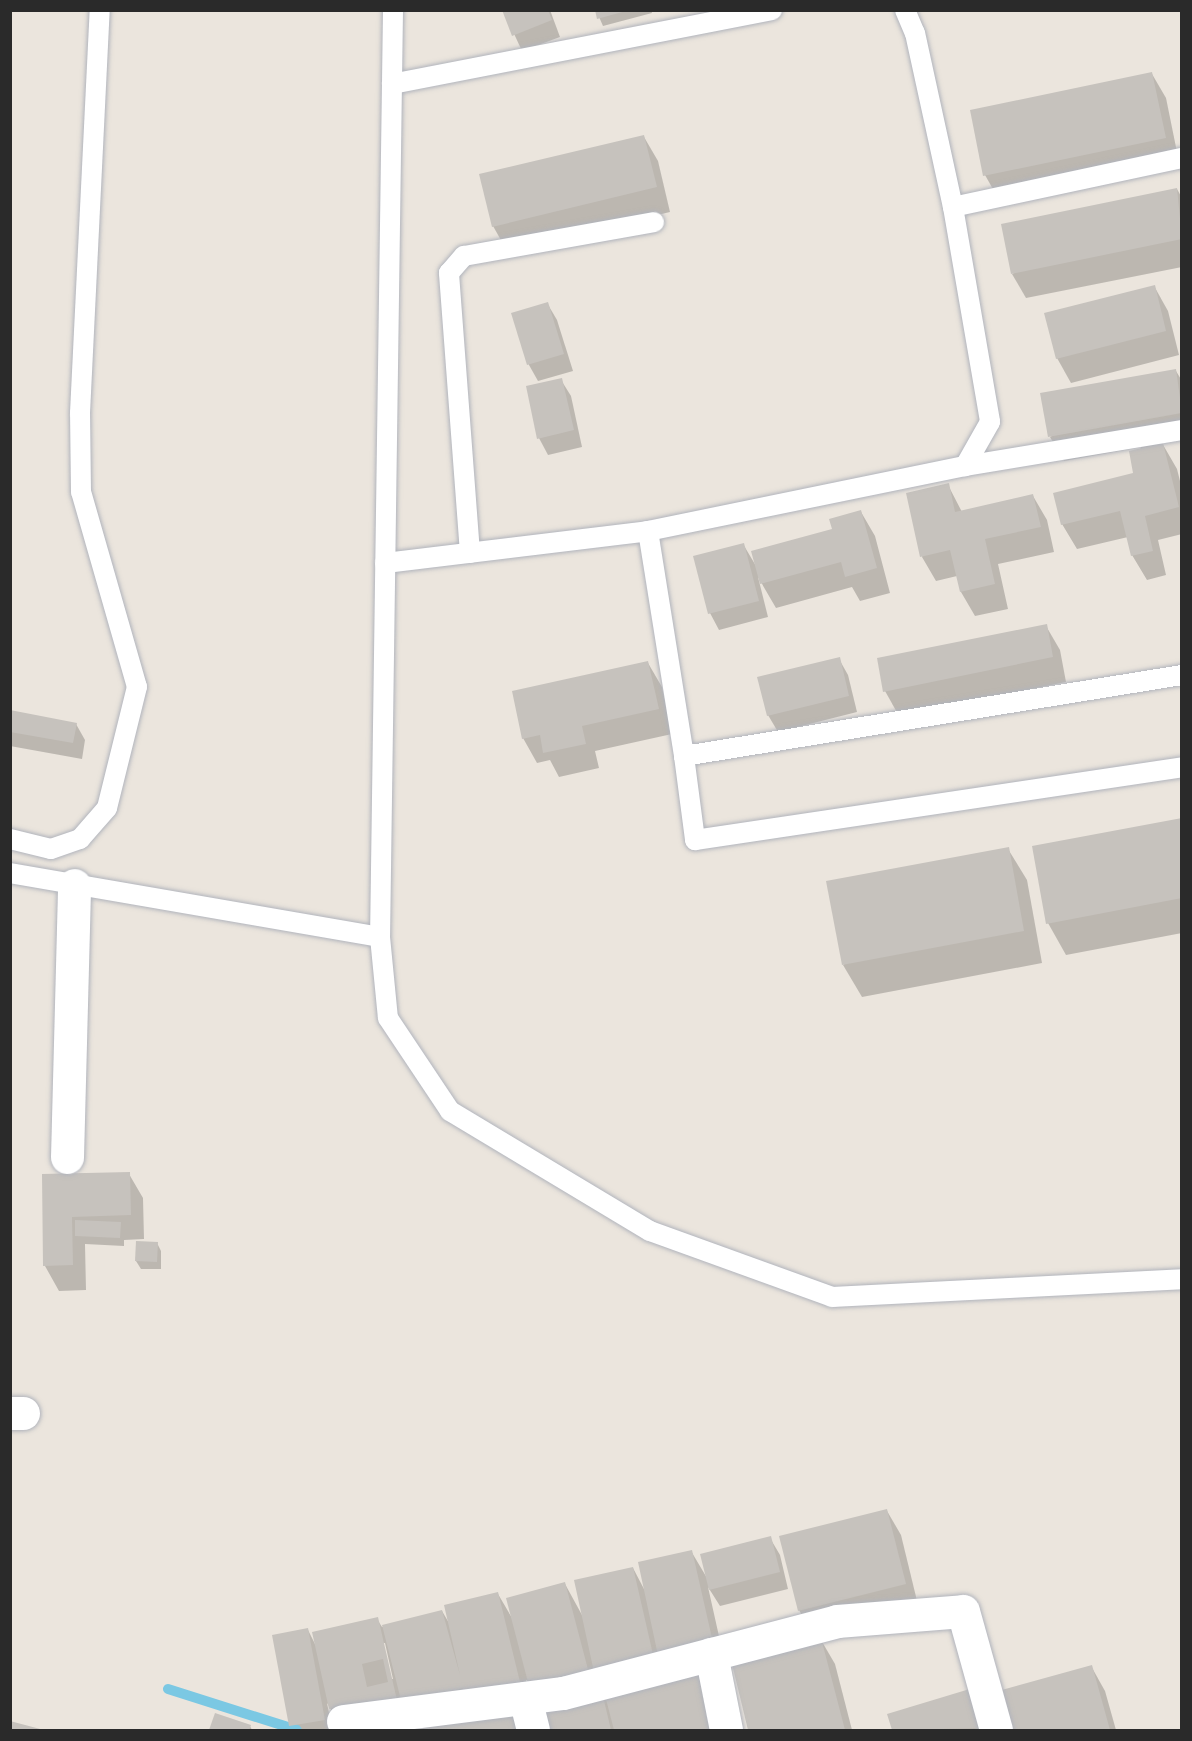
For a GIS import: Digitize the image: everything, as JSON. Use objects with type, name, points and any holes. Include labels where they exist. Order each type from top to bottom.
[{"type":"street","points":[[67,1157],[74,885]]},
{"type":"street","points":[[344,1721],[563,1693],[837,1620],[963,1611],[996,1731]]},
{"type":"street","points":[[711,1654],[726,1731]]},
{"type":"street","points":[[525,1698],[533,1731]]},
{"type":"lane","points":[[10,839],[51,849],[80,838],[107,808],[137,687],[81,492],[80,412],[100,10]]},
{"type":"lane","points":[[393,10],[380,937],[388,1018],[450,1111],[650,1231],[832,1297],[1182,1279]]},
{"type":"lane","points":[[392,84],[772,10]]},
{"type":"lane","points":[[905,10],[915,33],[953,207],[990,422],[965,466]]},
{"type":"lane","points":[[953,207],[1182,158]]},
{"type":"lane","points":[[470,553],[449,273],[464,256],[654,222]]},
{"type":"lane","points":[[385,563],[648,531],[965,466],[1182,430]]},
{"type":"lane","points":[[648,531],[695,840],[1182,767]]},
{"type":"lane","points":[[684,756],[1182,675]]},
{"type":"lane","points":[[10,873],[380,937]]},
{"type":"building","points":[[502,10],[548,10],[552,20],[512,36]]},
{"type":"building","points":[[595,10],[626,10],[626,11],[597,19]]},
{"type":"building","points":[[1152,72],[1166,138],[983,176],[970,110]]},
{"type":"building","points":[[644,135],[657,187],[492,227],[479,174]]},
{"type":"building","points":[[1177,188],[1182,239],[1011,274],[1001,224]]},
{"type":"building","points":[[1155,285],[1166,331],[1056,359],[1044,313]]},
{"type":"building","points":[[548,302],[564,354],[527,365],[511,313]]},
{"type":"building","points":[[1176,369],[1182,413],[1048,437],[1040,393]]},
{"type":"building","points":[[562,378],[574,430],[537,439],[526,386]]},
{"type":"building","points":[[1163,443],[1179,507],[1145,516],[1153,551],[1131,556],[1120,511],[1061,525],[1053,493],[1133,473],[1129,451]]},
{"type":"building","points":[[949,483],[955,512],[1033,494],[1041,527],[985,539],[995,584],[960,592],[950,550],[920,557],[906,493]]},
{"type":"building","points":[[861,510],[877,568],[845,577],[841,562],[760,584],[751,551],[832,529],[829,519]]},
{"type":"building","points":[[744,543],[759,601],[708,614],[693,556]]},
{"type":"building","points":[[1047,624],[1053,657],[883,692],[877,658]]},
{"type":"building","points":[[840,657],[849,696],[767,716],[757,677]]},
{"type":"building","points":[[648,661],[659,709],[582,726],[586,744],[543,753],[540,735],[522,739],[512,691]]},
{"type":"building","points":[[10,710],[77,723],[73,743],[10,732]]},
{"type":"building","points":[[1182,818],[1182,898],[1046,924],[1032,846]]},
{"type":"building","points":[[1009,847],[1024,931],[842,965],[826,881]]},
{"type":"building","points":[[130,1172],[131,1215],[72,1217],[73,1265],[43,1266],[42,1174]]},
{"type":"building","points":[[75,1220],[121,1222],[120,1238],[75,1236]]},
{"type":"building","points":[[136,1241],[158,1242],[157,1262],[135,1261]]},
{"type":"building","points":[[887,1509],[906,1584],[798,1611],[779,1536]]},
{"type":"building","points":[[771,1536],[780,1572],[709,1590],[700,1554]]},
{"type":"building","points":[[692,1550],[714,1647],[659,1660],[638,1562]]},
{"type":"building","points":[[633,1567],[654,1659],[594,1672],[574,1580]]},
{"type":"building","points":[[565,1582],[591,1681],[529,1686],[506,1598]]},
{"type":"building","points":[[498,1592],[520,1682],[465,1695],[463,1688],[402,1704],[382,1625],[442,1610],[460,1675],[444,1605]]},
{"type":"building","points":[[378,1617],[399,1709],[362,1702],[329,1709],[312,1632]],"holes":[[[383,1659],[388,1682],[367,1687],[362,1664]]]},
{"type":"building","points":[[308,1628],[325,1720],[289,1726],[272,1635]]},
{"type":"building","points":[[821,1638],[845,1730],[748,1730],[731,1660]]},
{"type":"building","points":[[1092,1665],[1110,1730],[1008,1730],[998,1691]]},
{"type":"building","points":[[701,1672],[712,1730],[614,1730],[606,1699]]},
{"type":"building","points":[[601,1688],[611,1730],[537,1730],[531,1704]]},
{"type":"building","points":[[973,1688],[985,1728],[892,1730],[887,1714]]},
{"type":"building","points":[[521,1702],[527,1730],[423,1730],[422,1723]]},
{"type":"building","points":[[215,1713],[251,1725],[249,1730],[209,1730]]},
{"type":"building","points":[[10,1721],[44,1730],[10,1730]]},
{"type":"waterway","points":[[168,1689],[297,1730]]}]
